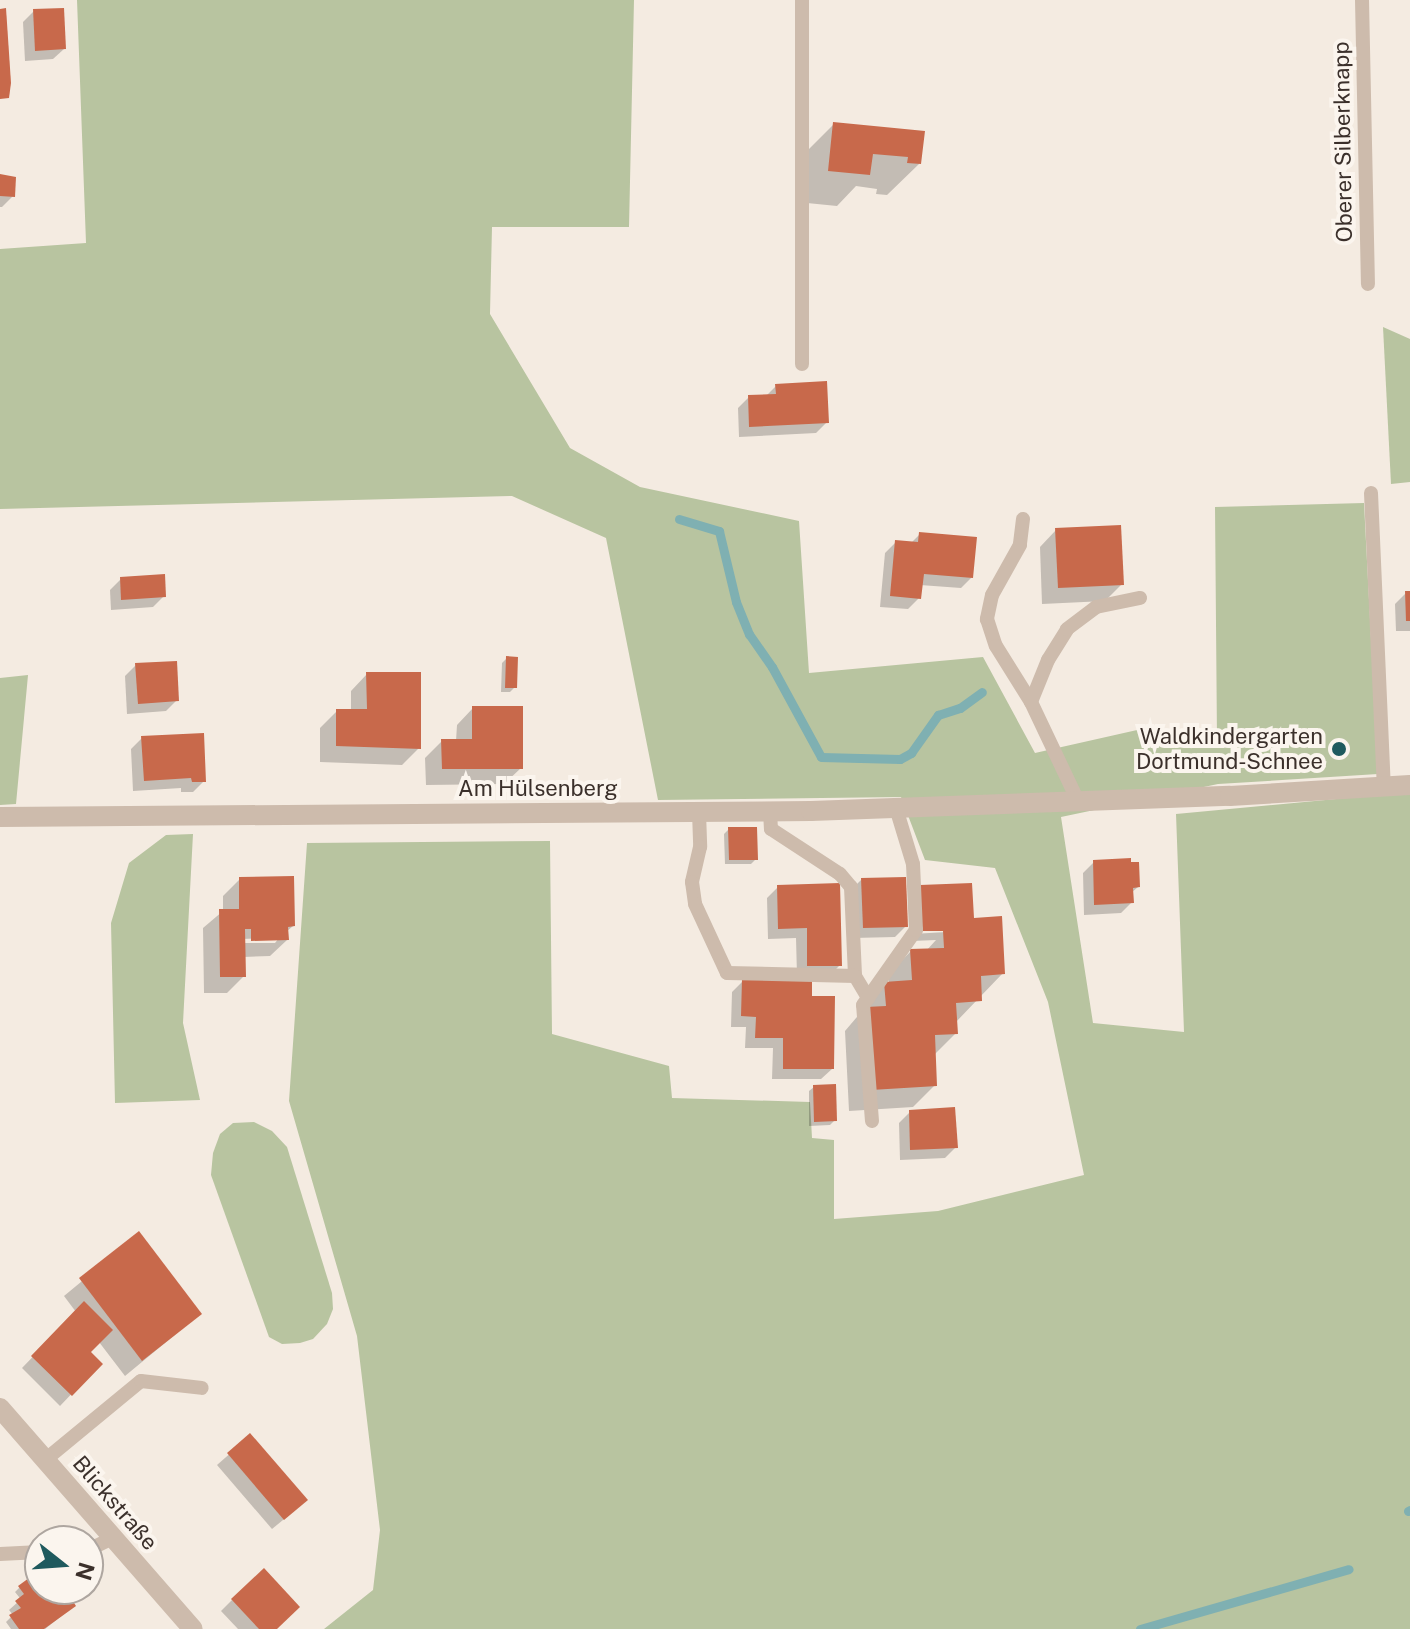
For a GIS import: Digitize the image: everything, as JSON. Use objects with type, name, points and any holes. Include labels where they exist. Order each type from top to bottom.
[{"type":"street","name":"Am Hülsenberg","points":[[0,817],[770,811],[1230,796],[1410,785]]},
{"type":"street","name":"Blickstraße","points":[[0,1408],[193,1629]]},
{"type":"lane","points":[[802,0],[802,364]]},
{"type":"lane","name":"Oberer Silberknapp","points":[[1362,0],[1368,284]]},
{"type":"lane","points":[[1371,493],[1384,786]]},
{"type":"lane","points":[[1023,519],[1020,545],[992,595],[987,619],[996,646],[1031,702],[1077,799]]},
{"type":"lane","points":[[1031,702],[1048,660],[1067,629],[1096,607],[1140,598]]},
{"type":"lane","points":[[872,1121],[863,1005],[916,930],[913,864],[896,808]]},
{"type":"lane","points":[[770,811],[771,829],[840,874],[851,887],[855,976],[868,998]]},
{"type":"lane","points":[[699,812],[700,847],[692,882],[695,904],[727,973],[855,976]]},
{"type":"lane","points":[[45,1460],[141,1381],[202,1388]]},
{"type":"lane","points":[[104,1542],[113,1538]]},
{"type":"lane","points":[[0,1554],[24,1553]]},
{"type":"green space","points":[[77,0],[634,0],[629,227],[492,227],[490,314],[570,448],[640,487],[799,521],[809,673],[983,657],[1035,753],[1146,728],[1217,739],[1215,507],[1364,503],[1378,774],[1218,784],[1061,817],[1093,1023],[1184,1032],[1176,814],[1410,792],[1410,1629],[324,1629],[373,1590],[380,1530],[357,1336],[289,1101],[307,843],[550,841],[552,1034],[669,1066],[672,1098],[810,1102],[812,1138],[834,1140],[834,1219],[938,1211],[1084,1175],[1048,1002],[995,868],[925,860],[901,797],[658,800],[606,538],[512,496],[0,509],[0,249],[86,243]]},
{"type":"green space","points":[[1383,327],[1410,339],[1410,482],[1391,484]]},
{"type":"green space","points":[[28,675],[16,804],[0,805],[0,678]]},
{"type":"green space","points":[[193,834],[183,1023],[200,1100],[115,1103],[111,923],[129,863],[166,835]]},
{"type":"green space","points":[[254,1122],[272,1131],[287,1147],[332,1293],[333,1309],[327,1324],[313,1339],[300,1343],[282,1344],[269,1337],[211,1175],[213,1153],[220,1134],[233,1123]]},
{"type":"building","points":[[6,8],[11,83],[9,98],[0,99],[0,9]]},
{"type":"building","points":[[64,8],[66,49],[35,51],[33,9]]},
{"type":"building","points":[[833,122],[925,131],[921,164],[907,163],[908,157],[873,154],[870,175],[828,171]]},
{"type":"building","points":[[0,174],[16,177],[15,197],[0,196]]},
{"type":"building","points":[[827,381],[829,423],[749,427],[748,395],[776,394],[775,384]]},
{"type":"building","points":[[1121,525],[1124,585],[1058,588],[1055,528]]},
{"type":"building","points":[[919,532],[977,537],[973,578],[924,574],[921,599],[890,596],[895,540],[918,542]]},
{"type":"building","points":[[165,574],[166,597],[121,600],[120,577]]},
{"type":"building","points":[[1405,591],[1410,591],[1410,621],[1406,621]]},
{"type":"building","points":[[506,656],[518,657],[517,688],[505,688]]},
{"type":"building","points":[[177,661],[179,701],[138,704],[135,663]]},
{"type":"building","points":[[366,672],[421,672],[421,749],[336,746],[336,709],[367,709]]},
{"type":"building","points":[[472,706],[523,706],[523,769],[442,769],[441,739],[472,739]]},
{"type":"building","points":[[204,733],[206,782],[192,782],[191,778],[144,781],[141,736]]},
{"type":"building","points":[[728,827],[757,827],[758,860],[729,860]]},
{"type":"building","points":[[1131,858],[1131,862],[1139,862],[1140,887],[1133,888],[1134,903],[1094,905],[1093,860]]},
{"type":"building","points":[[294,876],[295,926],[288,927],[289,940],[251,941],[251,929],[245,929],[246,977],[220,977],[219,909],[239,909],[239,877]]},
{"type":"building","points":[[906,877],[908,927],[863,928],[861,878]]},
{"type":"building","points":[[840,883],[842,966],[807,966],[807,928],[778,929],[777,885]]},
{"type":"building","points":[[972,883],[974,918],[1002,916],[1005,974],[981,976],[982,1001],[956,1003],[958,1034],[935,1035],[937,1086],[871,1090],[866,1007],[886,1006],[884,982],[912,980],[910,949],[944,948],[943,931],[922,931],[920,885]]},
{"type":"building","points":[[742,979],[812,981],[812,996],[835,996],[834,1069],[783,1069],[783,1038],[755,1038],[756,1017],[741,1016]]},
{"type":"building","points":[[836,1084],[837,1121],[814,1122],[813,1085]]},
{"type":"building","points":[[955,1107],[958,1148],[910,1150],[909,1110]]},
{"type":"building","points":[[139,1231],[202,1314],[142,1361],[79,1278]]},
{"type":"building","points":[[84,1301],[113,1330],[91,1352],[103,1364],[72,1396],[31,1356]]},
{"type":"building","points":[[250,1433],[308,1500],[284,1520],[227,1453]]},
{"type":"building","points":[[264,1568],[300,1607],[277,1629],[259,1629],[231,1599]]},
{"type":"building","points":[[24,1594],[24,1605],[76,1606],[44,1629],[19,1629],[9,1615],[21,1608],[15,1601]]},
{"type":"waterway","points":[[679,519],[719,531],[736,602],[749,634],[772,667],[821,757],[900,759],[911,753],[938,715],[960,708],[982,692]]},
{"type":"waterway","points":[[1140,1629],[1349,1569]]},
{"type":"place","name":"Waldkindergarten Dortmund-Schnee","points":[[1339,749]]}]
